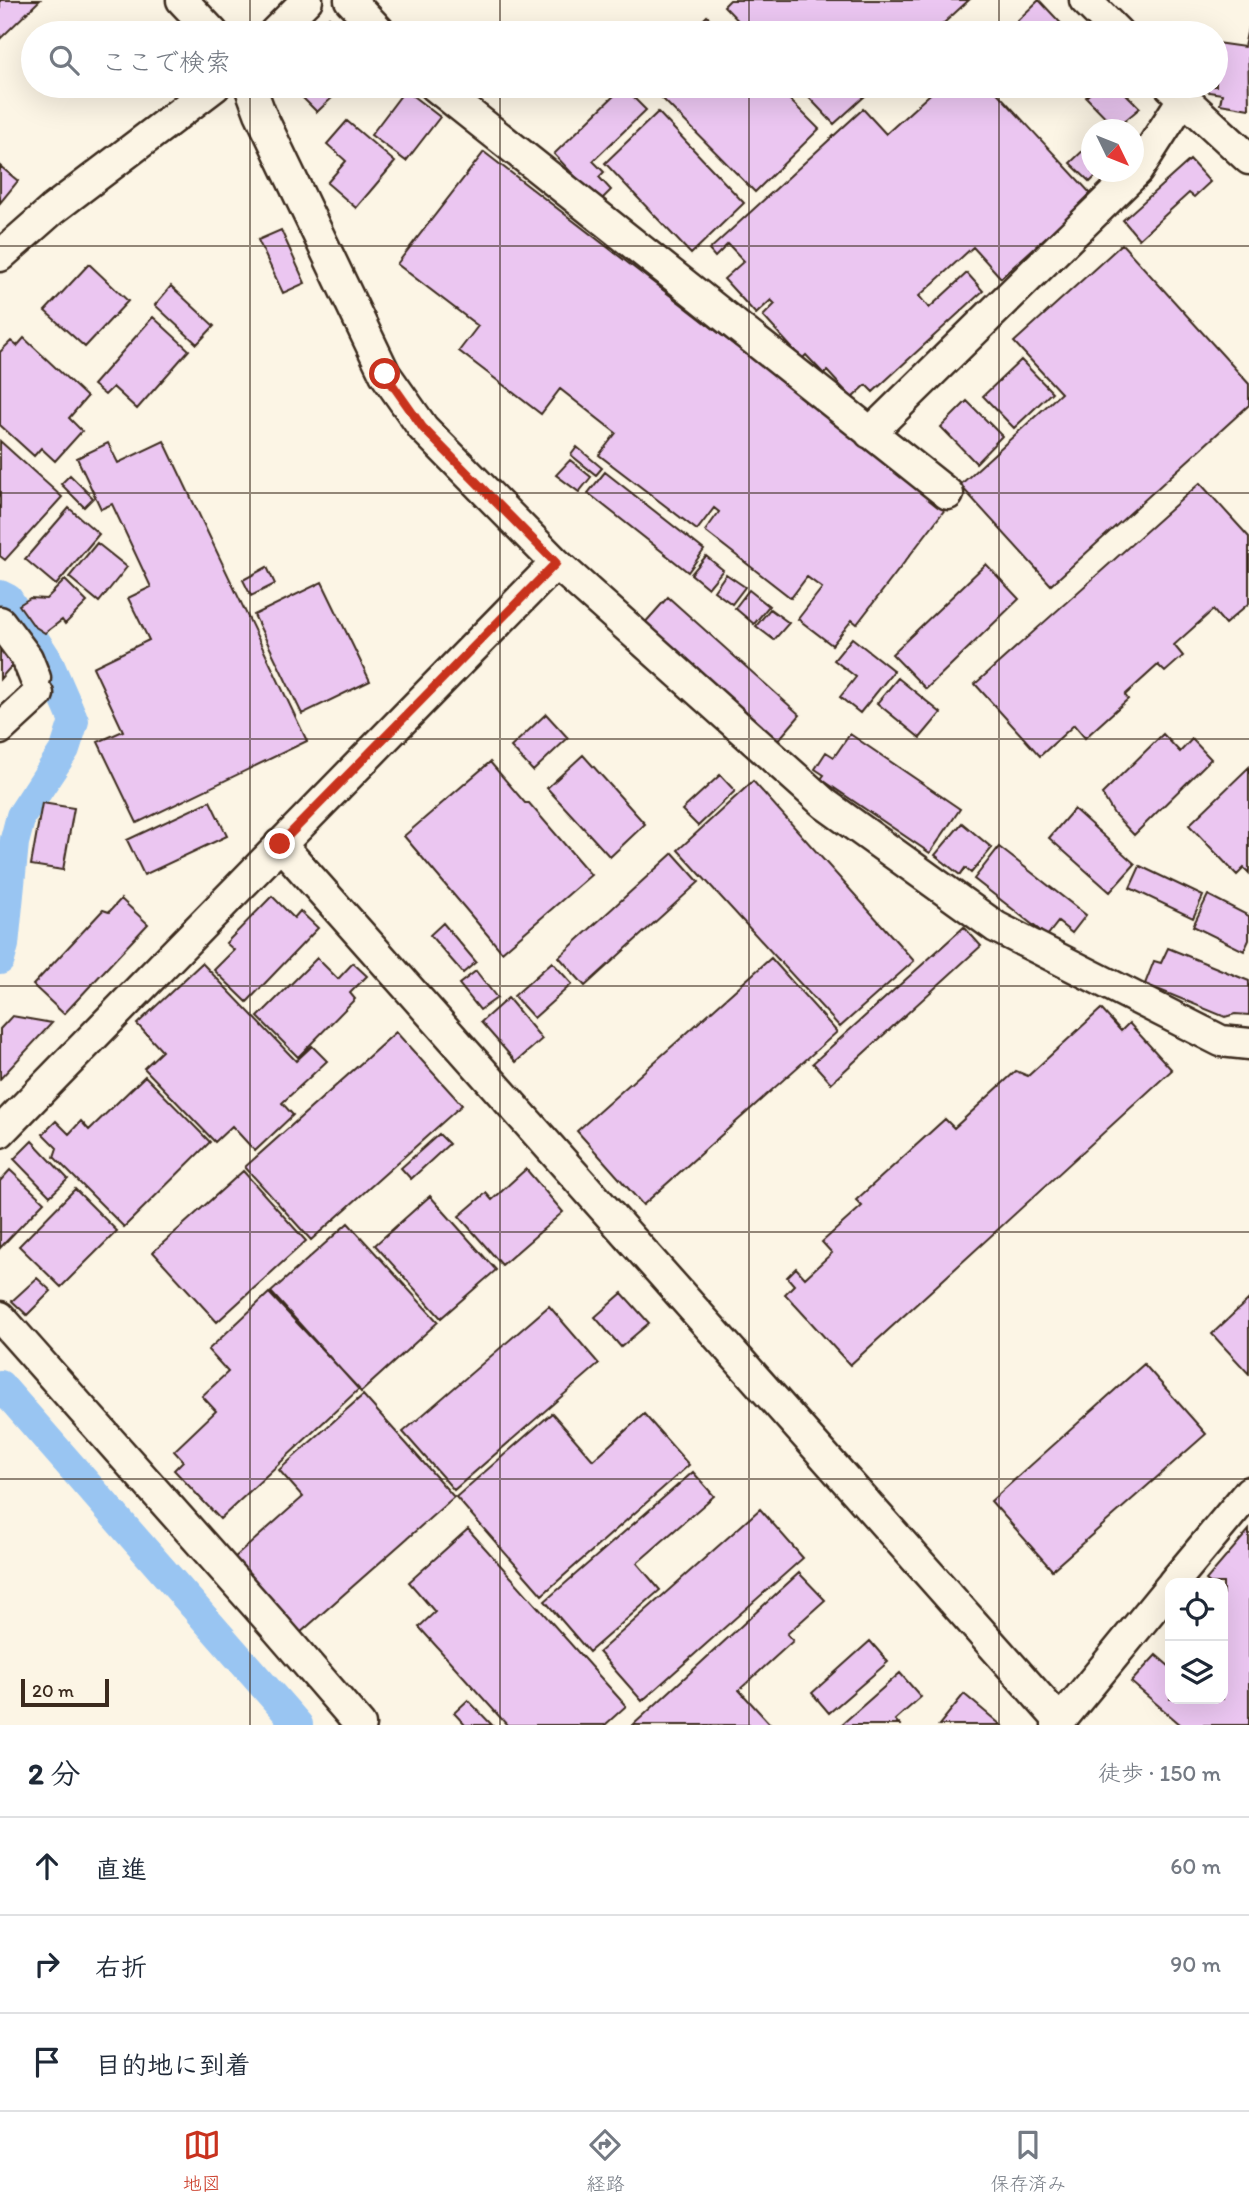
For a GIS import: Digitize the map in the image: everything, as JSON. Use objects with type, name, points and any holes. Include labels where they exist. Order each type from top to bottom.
[{"type":"street","points":[[182,0],[202,21]]},
{"type":"street","points":[[286,21],[307,0]]},
{"type":"street","points":[[350,0],[370,21]]},
{"type":"street","points":[[1085,0],[1106,21]]},
{"type":"street","points":[[0,256],[52,210],[199,98]]},
{"type":"street","points":[[254,98],[385,374],[423,428],[556,563],[825,804],[996,927],[1221,1041],[1249,1044]]},
{"type":"street","points":[[450,98],[948,494]]},
{"type":"street","points":[[870,433],[1137,171],[1173,98]]},
{"type":"street","points":[[1183,98],[1249,159]]},
{"type":"street","points":[[0,1132],[556,563]]},
{"type":"street","points":[[0,622],[27,658],[37,686],[0,729]]},
{"type":"street","points":[[280,844],[1058,1723],[1165,1593]]},
{"type":"street","points":[[0,1317],[360,1725]]},
{"type":"street","points":[[1178,1578],[1249,1492]]},
{"type":"building","points":[[0,0],[40,0],[0,39]]},
{"type":"building","points":[[730,0],[969,0],[946,21],[738,21],[724,6]]},
{"type":"building","points":[[1039,0],[1059,21],[1017,21]]},
{"type":"building","points":[[1248,28],[1249,109],[1220,104],[1221,98],[1228,98],[1228,45],[1244,47]]},
{"type":"building","points":[[303,98],[332,98],[317,112]]},
{"type":"building","points":[[399,98],[415,98],[440,117],[406,161],[371,135]]},
{"type":"building","points":[[612,98],[634,98],[646,110],[593,161],[604,172],[599,177],[611,190],[594,207],[584,186],[554,154]]},
{"type":"building","points":[[662,98],[788,98],[819,129],[755,192]]},
{"type":"building","points":[[809,98],[863,98],[834,124]]},
{"type":"building","points":[[926,98],[1002,98],[1092,195],[1001,278],[973,247],[919,296],[929,308],[967,273],[983,291],[873,392],[866,385],[852,398],[827,371],[824,374],[806,355],[802,359],[763,316],[775,304],[771,300],[756,314],[724,279],[744,261],[728,244],[715,257],[709,250],[863,109],[886,134]]},
{"type":"building","points":[[1087,98],[1130,98],[1140,108],[1127,119],[1107,119]]},
{"type":"building","points":[[658,112],[744,203],[691,254],[605,163]]},
{"type":"building","points":[[347,121],[395,162],[356,208],[327,183],[346,161],[327,144]]},
{"type":"building","points":[[484,152],[946,508],[857,624],[852,620],[832,645],[798,619],[822,588],[807,577],[791,598],[705,531],[719,512],[714,508],[697,530],[599,455],[616,433],[560,389],[541,414],[459,351],[478,326],[397,264]]},
{"type":"building","points":[[1081,152],[1081,173],[1070,163]]},
{"type":"building","points":[[1190,160],[1210,182],[1194,197],[1189,193],[1139,239],[1123,220]]},
{"type":"building","points":[[0,166],[18,181],[0,203]]},
{"type":"building","points":[[281,230],[305,283],[283,293],[258,240]]},
{"type":"building","points":[[1122,244],[1249,384],[1249,405],[1051,585],[960,485],[1061,393],[1014,342]]},
{"type":"building","points":[[89,264],[128,301],[85,347],[45,311]]},
{"type":"building","points":[[171,286],[214,326],[197,344],[155,305]]},
{"type":"building","points":[[153,317],[189,350],[137,409],[113,387],[105,395],[93,385]]},
{"type":"building","points":[[24,338],[87,397],[69,418],[82,431],[55,461],[41,448],[34,456],[0,425],[0,352],[11,341],[17,346]]},
{"type":"building","points":[[1021,360],[1052,392],[1014,428],[983,396]]},
{"type":"building","points":[[967,401],[1002,436],[976,463],[941,427]]},
{"type":"building","points":[[0,441],[62,497],[5,560],[0,556]]},
{"type":"building","points":[[164,441],[307,741],[137,823],[98,742],[123,731],[93,667],[149,640],[128,598],[151,587],[112,504],[101,509],[77,458],[108,443],[118,463]]},
{"type":"building","points":[[577,447],[602,468],[596,475],[571,455]]},
{"type":"building","points":[[570,460],[591,477],[579,492],[556,475]]},
{"type":"building","points":[[605,472],[704,550],[688,572],[588,493]]},
{"type":"building","points":[[70,475],[93,498],[84,507],[61,484]]},
{"type":"building","points":[[1200,483],[1249,537],[1249,603],[1225,624],[1213,610],[1174,645],[1183,656],[1165,672],[1158,665],[1125,695],[1128,699],[1085,738],[1074,725],[1040,756],[975,684]]},
{"type":"building","points":[[69,508],[99,534],[56,585],[25,559]]},
{"type":"building","points":[[97,543],[127,567],[99,602],[69,577]]},
{"type":"building","points":[[706,556],[723,570],[708,588],[691,574]]},
{"type":"building","points":[[986,564],[1019,599],[926,689],[892,654]]},
{"type":"building","points":[[267,567],[275,584],[251,596],[243,580]]},
{"type":"building","points":[[726,574],[745,587],[732,604],[714,591]]},
{"type":"building","points":[[65,580],[87,602],[65,624],[62,620],[45,633],[34,626],[19,605],[30,598],[46,599]]},
{"type":"building","points":[[322,582],[370,681],[302,714],[254,615]]},
{"type":"building","points":[[749,590],[769,606],[754,624],[735,608]]},
{"type":"building","points":[[668,597],[800,715],[775,744],[643,625]]},
{"type":"building","points":[[770,609],[789,623],[774,640],[756,626]]},
{"type":"building","points":[[852,638],[894,671],[860,713],[840,697],[856,677],[834,660]]},
{"type":"building","points":[[0,648],[15,662],[0,679]]},
{"type":"building","points":[[898,678],[941,713],[920,738],[877,703]]},
{"type":"building","points":[[546,714],[568,738],[533,771],[511,747]]},
{"type":"building","points":[[850,734],[960,809],[930,853],[821,779],[824,775],[815,769],[826,752],[834,757]]},
{"type":"building","points":[[1163,734],[1180,752],[1192,739],[1211,759],[1134,835],[1114,814],[1102,794]]},
{"type":"building","points":[[583,755],[645,824],[610,857],[547,788]]},
{"type":"building","points":[[490,762],[591,875],[502,952],[404,836]]},
{"type":"building","points":[[1249,767],[1249,873],[1244,868],[1237,875],[1189,825]]},
{"type":"building","points":[[720,775],[735,791],[698,826],[682,810]]},
{"type":"building","points":[[753,781],[914,961],[840,1027],[678,850]]},
{"type":"building","points":[[210,801],[227,836],[144,875],[127,840]]},
{"type":"building","points":[[42,803],[74,808],[63,870],[31,865]]},
{"type":"building","points":[[1074,809],[1135,864],[1110,892],[1049,838]]},
{"type":"building","points":[[962,823],[992,848],[971,873],[965,868],[960,875],[935,855]]},
{"type":"building","points":[[999,847],[1086,915],[1072,933],[1058,922],[1047,936],[974,879]]},
{"type":"building","points":[[673,853],[699,882],[585,986],[559,957]]},
{"type":"building","points":[[1140,866],[1203,896],[1193,918],[1130,888]]},
{"type":"building","points":[[1208,895],[1249,916],[1249,940],[1244,951],[1193,926]]},
{"type":"building","points":[[272,896],[294,918],[300,911],[318,928],[247,1002],[214,970],[234,950],[226,943]]},
{"type":"building","points":[[121,899],[148,924],[64,1014],[33,985],[103,910],[109,912]]},
{"type":"building","points":[[443,923],[476,962],[463,973],[430,935]]},
{"type":"building","points":[[964,927],[981,946],[831,1083],[813,1063]]},
{"type":"building","points":[[1168,948],[1249,981],[1249,1015],[1235,1014],[1225,1017],[1145,984],[1154,961],[1161,963]]},
{"type":"building","points":[[317,958],[338,979],[353,963],[367,976],[350,993],[355,999],[298,1057],[258,1017]]},
{"type":"building","points":[[771,958],[837,1032],[643,1205],[577,1131]]},
{"type":"building","points":[[552,962],[572,984],[534,1018],[514,996]]},
{"type":"building","points":[[202,963],[296,1061],[312,1046],[327,1061],[282,1103],[293,1115],[255,1151],[232,1126],[215,1142],[144,1068],[162,1051],[137,1024]]},
{"type":"building","points":[[476,971],[497,998],[480,1010],[459,984]]},
{"type":"building","points":[[508,998],[542,1039],[516,1062],[481,1022]]},
{"type":"building","points":[[1101,1009],[1121,1031],[1129,1023],[1172,1070],[850,1365],[785,1294],[794,1285],[787,1277],[796,1268],[805,1278],[832,1253],[822,1242],[862,1206],[856,1200],[945,1119],[954,1128],[1016,1071],[1028,1076]]},
{"type":"building","points":[[12,1016],[52,1023],[0,1079],[0,1029]]},
{"type":"building","points":[[396,1032],[462,1105],[311,1240],[245,1167]]},
{"type":"building","points":[[145,1076],[210,1142],[124,1227],[54,1157],[57,1148],[43,1134],[56,1121],[69,1134],[81,1121],[89,1130]]},
{"type":"building","points":[[439,1134],[449,1144],[411,1179],[401,1168]]},
{"type":"building","points":[[32,1141],[68,1179],[50,1196],[14,1159]]},
{"type":"building","points":[[526,1169],[563,1212],[502,1265],[459,1216],[486,1193],[492,1200]]},
{"type":"building","points":[[10,1170],[44,1202],[0,1248],[0,1181]]},
{"type":"building","points":[[243,1171],[306,1241],[217,1322],[153,1252]]},
{"type":"building","points":[[75,1189],[117,1231],[61,1287],[19,1246]]},
{"type":"building","points":[[430,1196],[496,1270],[441,1318],[375,1245]]},
{"type":"building","points":[[348,1223],[438,1322],[361,1392],[271,1292]]},
{"type":"building","points":[[37,1278],[51,1291],[27,1315],[12,1301]]},
{"type":"building","points":[[269,1293],[359,1389],[220,1519],[174,1470],[183,1461],[174,1451],[216,1411],[202,1396],[228,1372],[208,1350]]},
{"type":"building","points":[[622,1293],[649,1323],[621,1347],[595,1317]]},
{"type":"building","points":[[1249,1299],[1249,1374],[1212,1334]]},
{"type":"building","points":[[549,1306],[599,1364],[454,1490],[403,1432]]},
{"type":"building","points":[[1144,1364],[1206,1434],[1052,1570],[991,1501]]},
{"type":"building","points":[[363,1395],[454,1497],[300,1633],[234,1558],[303,1497],[279,1470]]},
{"type":"building","points":[[552,1413],[593,1460],[644,1414],[689,1465],[542,1595],[456,1497]]},
{"type":"building","points":[[693,1472],[714,1496],[637,1563],[660,1590],[589,1652],[545,1601]]},
{"type":"building","points":[[760,1509],[803,1558],[642,1701],[599,1652]]},
{"type":"building","points":[[468,1529],[626,1706],[605,1725],[507,1725],[419,1627],[435,1612],[409,1582]]},
{"type":"building","points":[[1249,1530],[1249,1725],[1181,1725],[1131,1682],[1156,1655],[1165,1663],[1165,1704],[1228,1704],[1228,1578],[1208,1578]]},
{"type":"building","points":[[799,1573],[825,1600],[787,1634],[793,1641],[739,1690],[771,1725],[633,1725]]},
{"type":"building","points":[[870,1641],[888,1662],[829,1713],[812,1693]]},
{"type":"building","points":[[900,1673],[921,1697],[895,1720],[900,1725],[841,1725]]},
{"type":"building","points":[[964,1694],[1001,1725],[939,1725]]},
{"type":"building","points":[[468,1700],[492,1725],[465,1725],[454,1713]]},
{"type":"waterway","points":[[0,595],[8,599],[47,659],[74,721],[65,749],[21,816],[14,843],[4,945],[0,960]]},
{"type":"waterway","points":[[0,1385],[298,1725]]},
{"type":"route","points":[[280,844],[556,563],[423,428],[385,374]]}]
